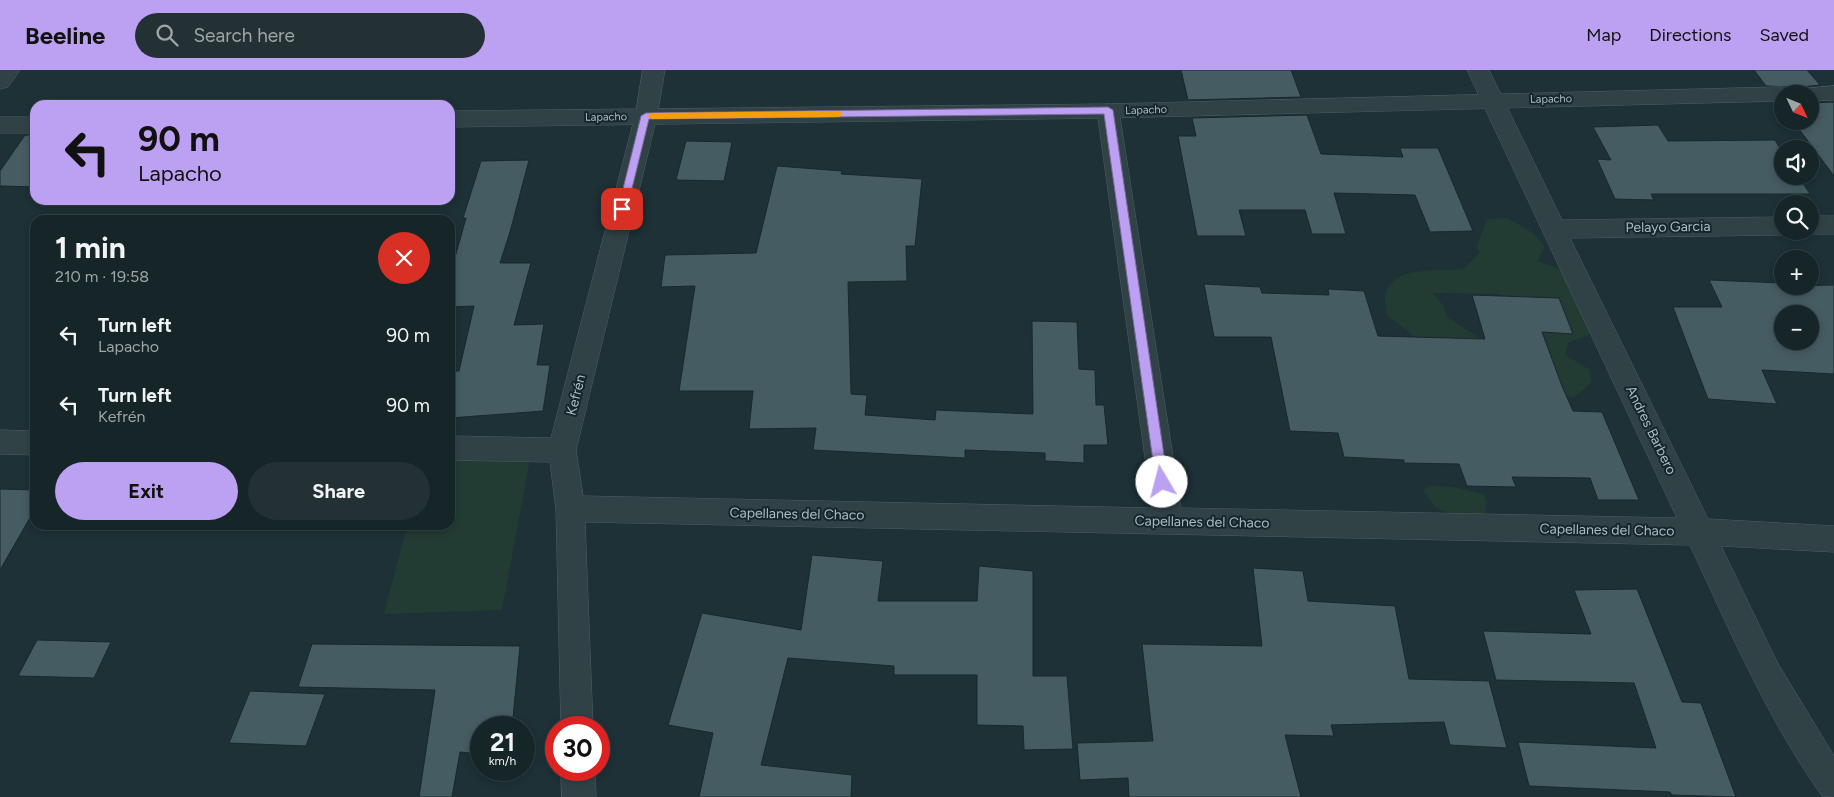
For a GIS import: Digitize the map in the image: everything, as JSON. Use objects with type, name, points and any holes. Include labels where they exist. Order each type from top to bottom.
[{"type":"street","points":[[0,82],[9,70]]},
{"type":"street","name":"Kefrén","points":[[577,716],[570,509],[562,450],[646,116],[654,70]]},
{"type":"street","name":"Andres Barbero","points":[[1478,70],[1766,673],[1816,760],[1834,784]]},
{"type":"street","points":[[1819,94],[1834,93]]},
{"type":"street","name":"Lapacho","points":[[455,119],[1108,110],[1774,94]]},
{"type":"street","points":[[1108,110],[1168,521]]},
{"type":"street","points":[[0,125],[30,125]]},
{"type":"street","points":[[1819,225],[1834,225]]},
{"type":"street","name":"Pelayo Garcia","points":[[1553,229],[1774,226]]},
{"type":"street","points":[[0,442],[30,443]]},
{"type":"street","points":[[455,448],[562,450]]},
{"type":"street","name":"Capellanes del Chaco","points":[[570,509],[1700,532],[1834,539]]},
{"type":"street","points":[[578,781],[579,797]]},
{"type":"green space","points":[[1508,218],[1533,233],[1545,247],[1537,261],[1559,269],[1590,286],[1595,324],[1589,335],[1569,342],[1565,355],[1589,369],[1592,382],[1574,398],[1547,390],[1516,310],[1501,294],[1433,293],[1443,305],[1447,317],[1482,340],[1433,352],[1387,315],[1385,296],[1389,286],[1396,279],[1406,274],[1430,270],[1463,269],[1479,253],[1477,245],[1487,219]]},
{"type":"green space","points":[[531,454],[502,610],[384,614],[406,530],[455,530],[455,458]]},
{"type":"green space","points":[[1429,485],[1452,487],[1484,494],[1487,502],[1485,513],[1476,519],[1468,521],[1435,507],[1423,490]]},
{"type":"building","points":[[1181,70],[1291,70],[1301,97],[1188,100]]},
{"type":"building","points":[[1754,70],[1807,70],[1820,85],[1774,85],[1766,86]]},
{"type":"building","points":[[1819,103],[1834,103],[1834,176],[1819,156],[1819,140],[1807,140],[1800,130],[1819,130]]},
{"type":"building","points":[[1307,115],[1321,154],[1403,157],[1400,148],[1438,148],[1473,231],[1430,232],[1415,195],[1334,193],[1346,234],[1312,234],[1305,210],[1239,210],[1246,236],[1197,236],[1178,136],[1196,136],[1192,118]]},
{"type":"building","points":[[1658,125],[1668,141],[1774,140],[1774,185],[1804,185],[1810,194],[1651,194],[1654,200],[1615,199],[1597,159],[1611,160],[1593,127]]},
{"type":"building","points":[[25,135],[30,135],[30,187],[0,186],[0,171]]},
{"type":"building","points":[[686,141],[732,142],[724,181],[676,180]]},
{"type":"building","points":[[529,160],[500,263],[531,263],[514,325],[544,324],[537,365],[550,365],[543,411],[455,418],[455,371],[459,371],[474,306],[455,307],[455,257],[466,218],[463,218],[481,161]]},
{"type":"building","points":[[777,166],[842,171],[841,174],[922,179],[915,246],[906,246],[907,281],[848,282],[851,394],[867,395],[865,415],[935,420],[936,410],[1033,414],[1032,321],[1077,322],[1079,369],[1095,370],[1096,405],[1104,405],[1108,445],[1084,445],[1084,463],[1045,461],[1045,453],[965,450],[965,458],[813,450],[816,428],[749,429],[753,391],[679,391],[695,286],[661,287],[665,255],[756,253]]},
{"type":"building","points":[[1709,280],[1774,283],[1774,295],[1819,295],[1819,285],[1834,285],[1834,374],[1762,370],[1777,404],[1708,399],[1673,307],[1722,307]]},
{"type":"building","points":[[1204,284],[1260,287],[1262,293],[1329,295],[1328,289],[1364,291],[1378,336],[1485,339],[1472,295],[1559,298],[1573,334],[1542,332],[1562,386],[1573,411],[1602,412],[1639,500],[1598,500],[1590,478],[1512,477],[1516,487],[1467,486],[1459,464],[1404,463],[1404,460],[1344,457],[1338,433],[1290,431],[1271,337],[1214,337]]},
{"type":"building","points":[[0,489],[30,490],[30,518],[0,570]]},
{"type":"building","points":[[812,555],[883,561],[878,601],[977,601],[979,566],[1033,571],[1033,676],[1067,676],[1073,749],[1024,750],[1023,726],[977,725],[977,675],[894,675],[894,666],[788,658],[761,765],[852,775],[851,797],[699,797],[713,733],[668,725],[702,613],[801,630]]},
{"type":"building","points":[[1253,568],[1303,571],[1308,601],[1395,606],[1409,679],[1489,681],[1507,748],[1450,745],[1444,722],[1331,725],[1334,736],[1285,735],[1301,797],[1129,797],[1128,778],[1080,780],[1077,743],[1153,741],[1142,644],[1262,646]]},
{"type":"building","points":[[1637,589],[1682,702],[1701,703],[1736,797],[1529,786],[1518,742],[1656,748],[1634,683],[1496,680],[1483,631],[1591,634],[1574,590]]},
{"type":"building","points":[[37,640],[111,642],[94,678],[18,676]]},
{"type":"building","points":[[312,644],[520,646],[513,716],[470,716],[470,753],[460,752],[452,797],[419,797],[435,690],[298,687]]},
{"type":"building","points":[[250,691],[325,694],[306,746],[229,743]]},
{"type":"slow traffic","points":[[652,116],[839,114]]},
{"type":"route","points":[[622,209],[646,116],[1108,110],[1162,482]]}]
